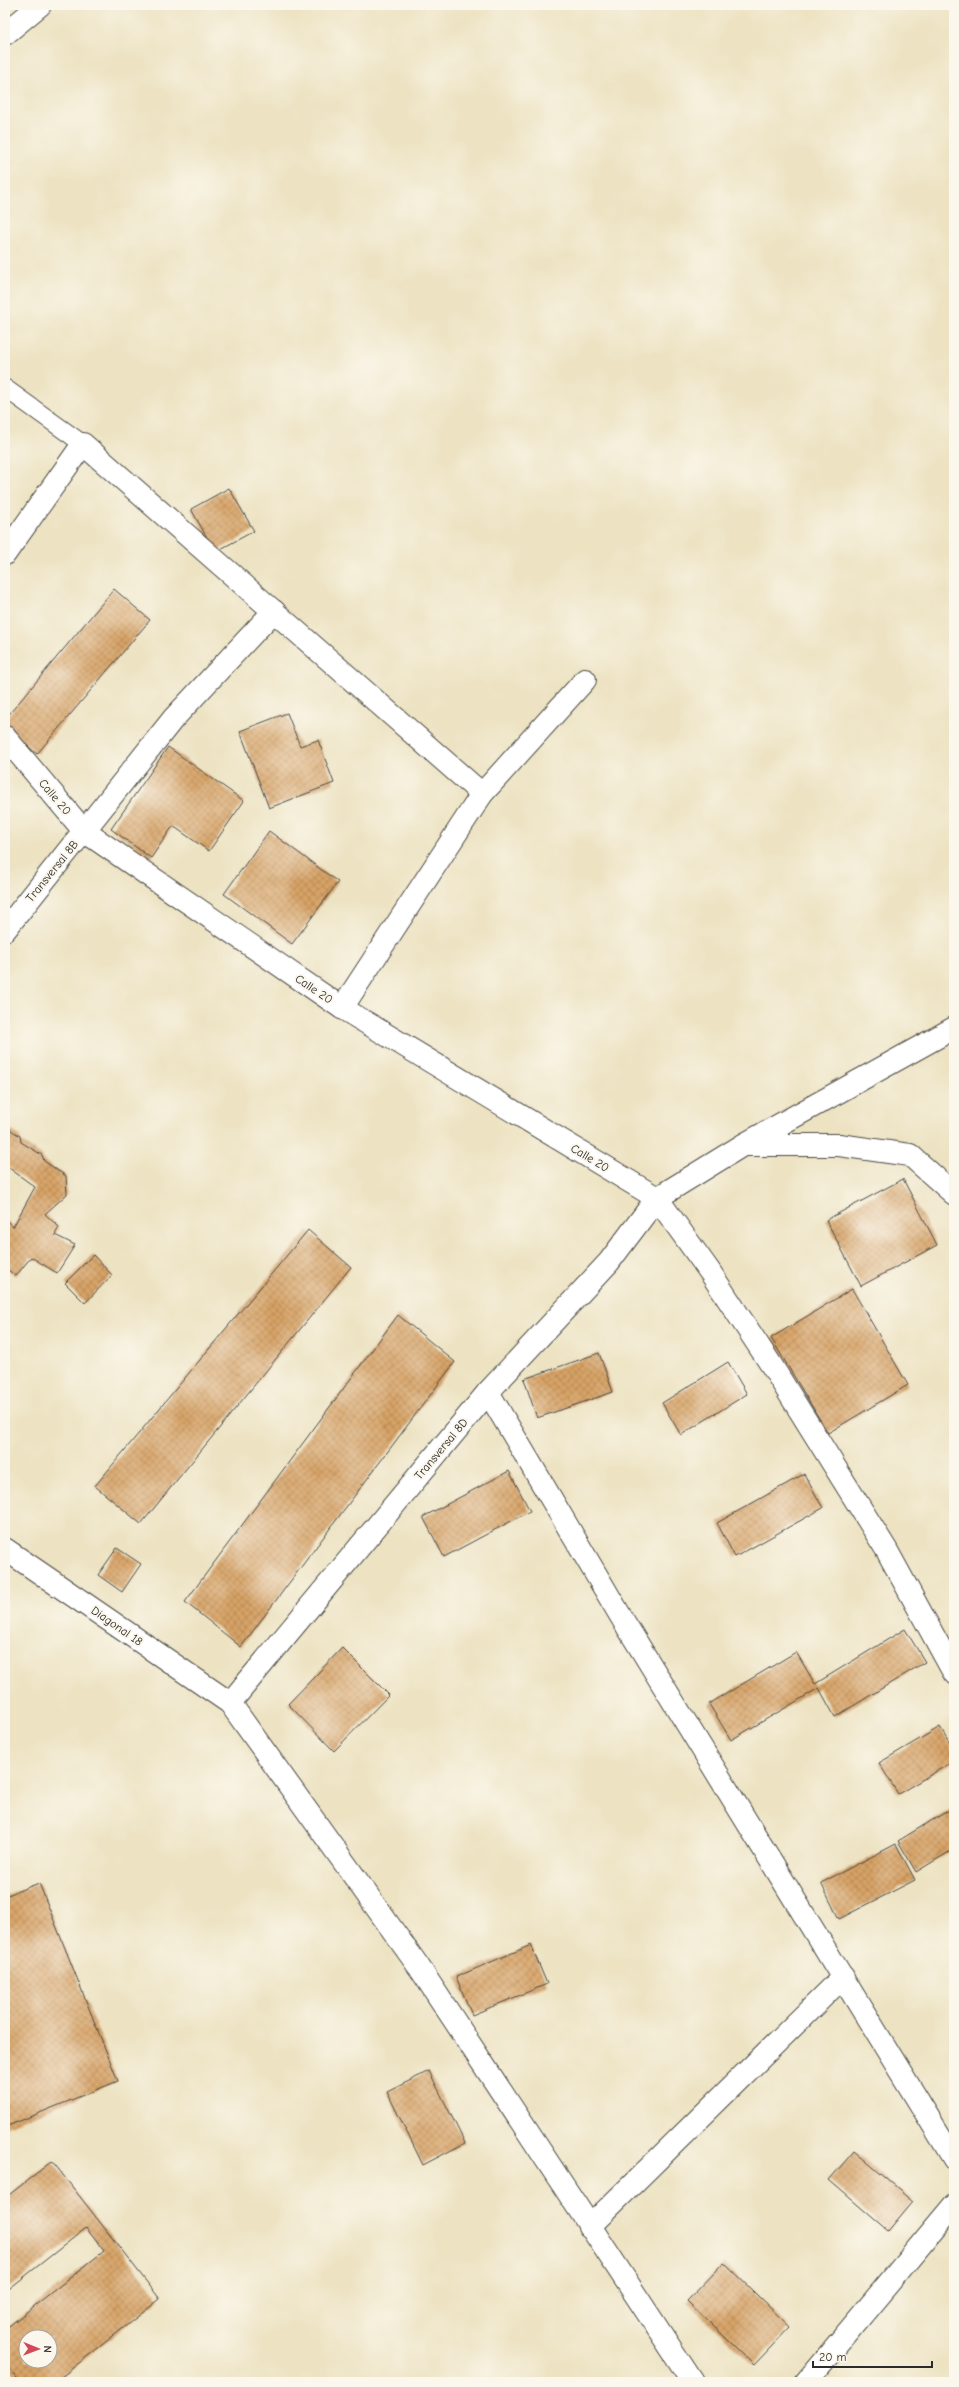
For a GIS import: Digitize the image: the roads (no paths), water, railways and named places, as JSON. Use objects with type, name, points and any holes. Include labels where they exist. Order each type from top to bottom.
[{"type":"street","points":[[5,34],[40,5]]},
{"type":"street","points":[[5,554],[83,444],[482,794]]},
{"type":"street","name":"Transversal 8B","points":[[5,930],[172,719],[274,611]]},
{"type":"street","points":[[342,1008],[482,794],[584,680]]},
{"type":"street","name":"Calle 20","points":[[5,737],[84,831],[342,1008],[657,1198]]},
{"type":"street","points":[[954,1028],[742,1145],[657,1198],[710,1272],[772,1366],[886,1549],[954,1672]]},
{"type":"street","points":[[742,1145],[839,1145],[910,1155],[954,1194]]},
{"type":"street","name":"Transversal 8D","points":[[230,1703],[488,1392],[609,1262],[657,1198]]},
{"type":"street","points":[[488,1392],[623,1620],[954,2160]]},
{"type":"street","name":"Diagonal 18","points":[[5,1548],[230,1703],[419,1967],[589,2227],[693,2382]]},
{"type":"street","points":[[589,2227],[843,1977]]},
{"type":"street","points":[[806,2382],[954,2206]]},
{"type":"lane","points":[[5,388],[83,444]]}]
